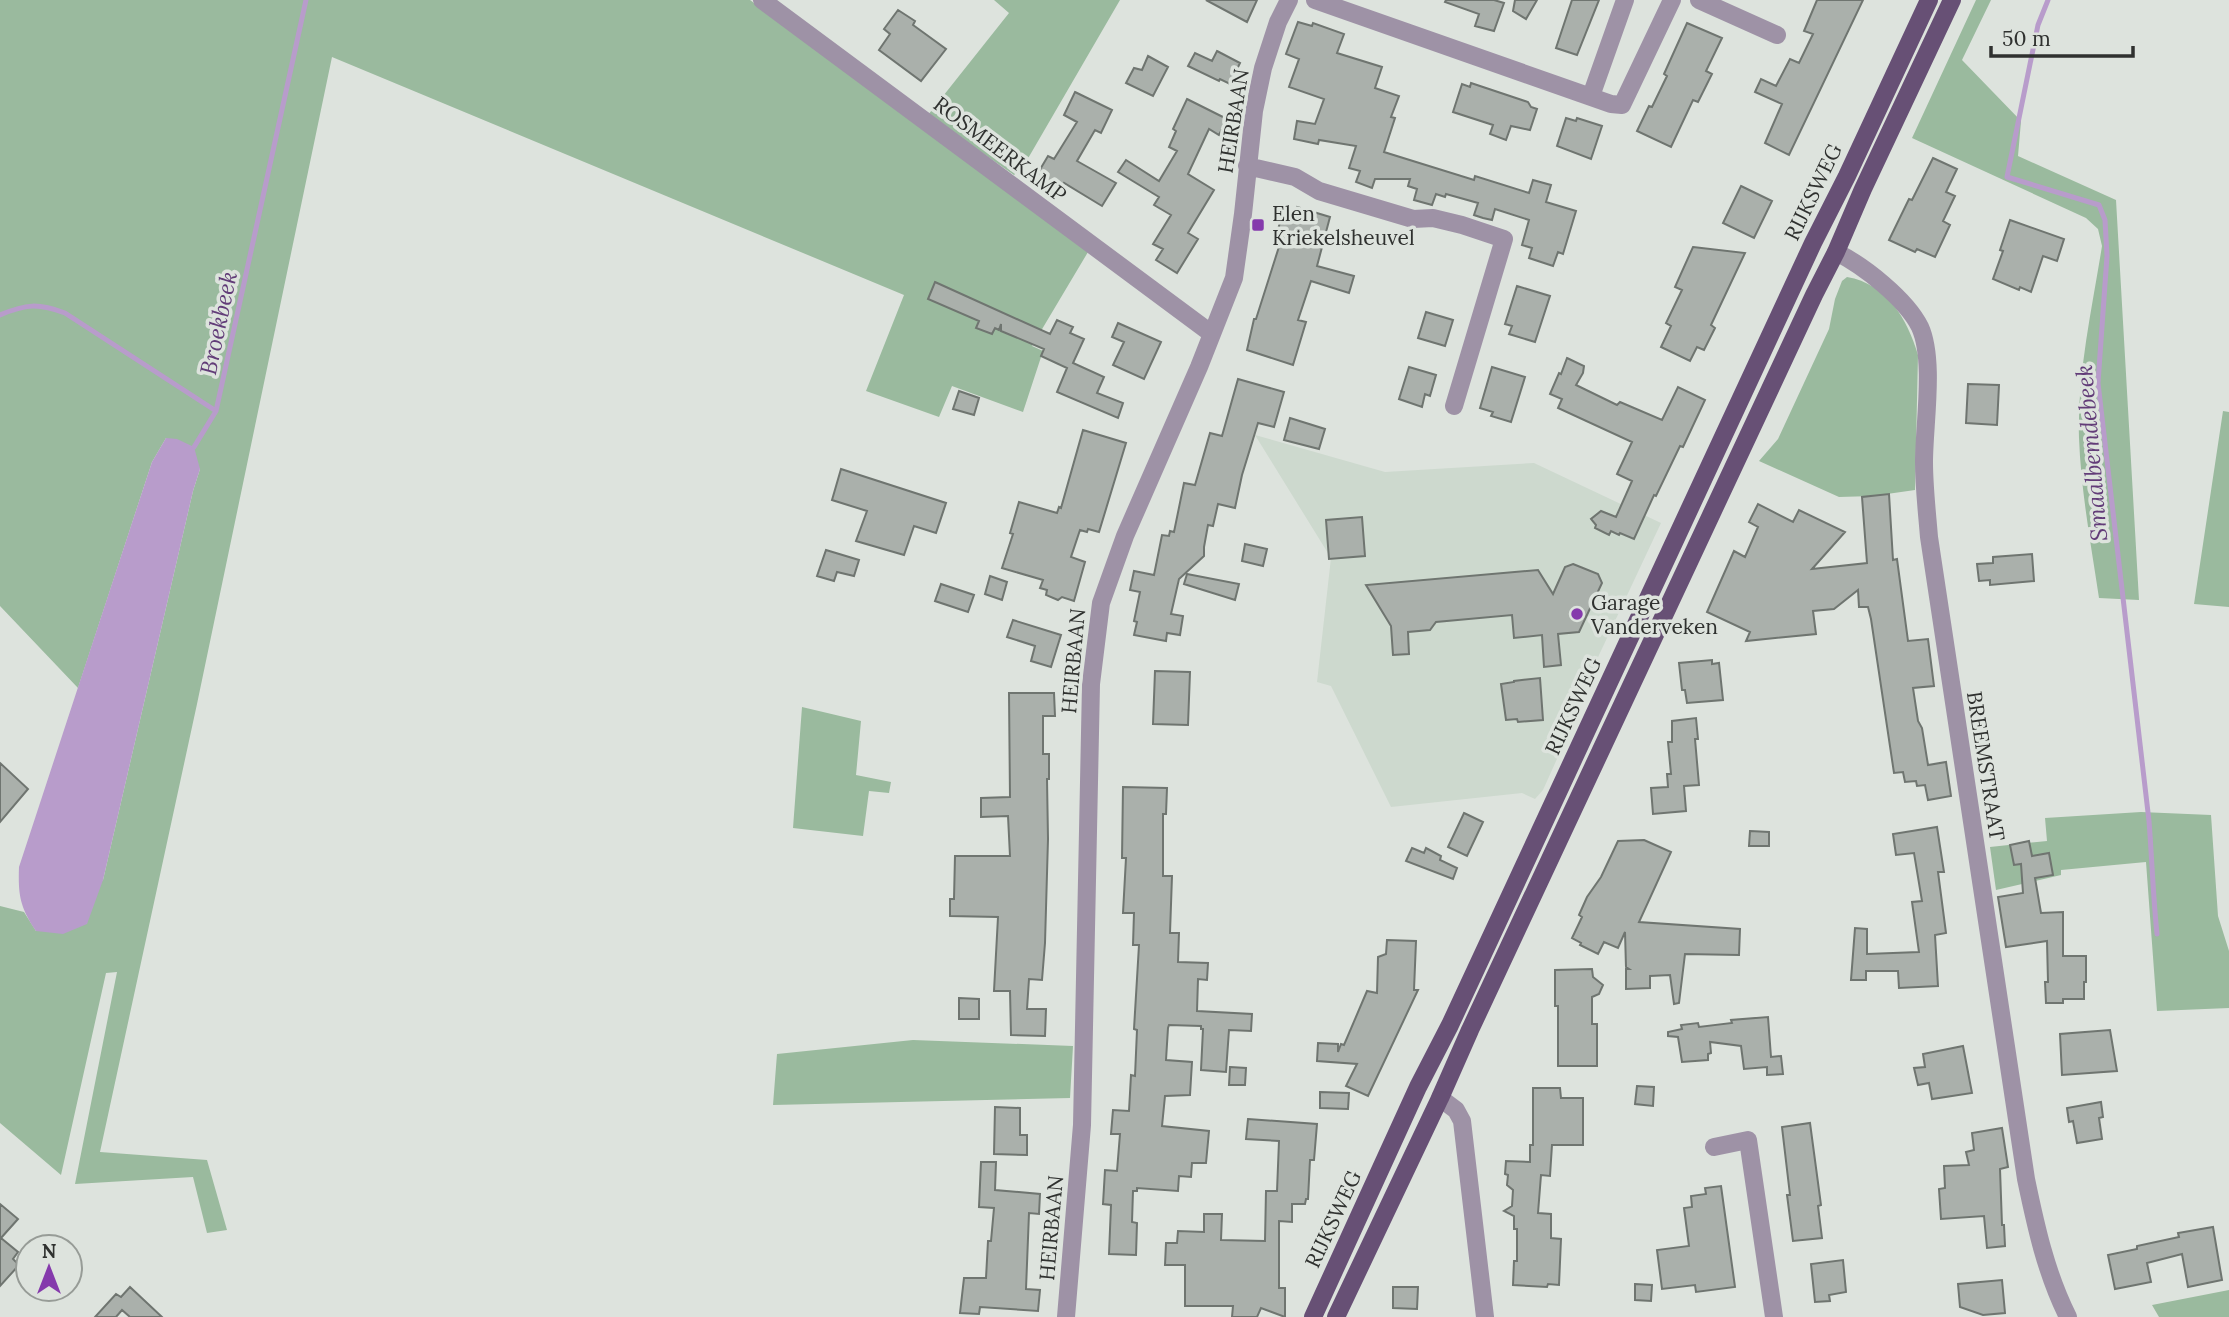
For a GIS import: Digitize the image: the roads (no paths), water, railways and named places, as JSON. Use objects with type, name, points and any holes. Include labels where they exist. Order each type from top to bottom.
[{"type":"main road","name":"RIJKSWEG","points":[[1313,1317],[1418,1087],[1467,988],[1813,243],[1929,0]]},
{"type":"main road","name":"RIJKSWEG","points":[[1336,1317],[1952,0]]},
{"type":"street","name":"ROSMEERKAMP","points":[[762,0],[1212,334]]},
{"type":"street","name":"HEIRBAAN","points":[[1066,1317],[1082,1125],[1091,684],[1101,603],[1125,536],[1234,278],[1254,111],[1263,68],[1278,22],[1289,0]]},
{"type":"street","points":[[1315,0],[1611,104],[1622,105],[1672,0]]},
{"type":"street","points":[[1591,96],[1625,0]]},
{"type":"street","points":[[1699,0],[1777,36]]},
{"type":"street","points":[[1247,166],[1295,177],[1319,191],[1413,219],[1433,218],[1504,239],[1454,406]]},
{"type":"street","name":"BREEMSTRAAT","points":[[1836,252],[1855,261],[1905,306],[1920,328],[1926,355],[1924,462],[1928,537],[2026,1180],[2039,1242],[2068,1317]]},
{"type":"street","points":[[1440,1098],[1457,1110],[1462,1121],[1485,1317]]},
{"type":"street","points":[[1714,1147],[1748,1140],[1774,1317]]},
{"type":"waterway","name":"Broekbeek","points":[[194,447],[216,411],[306,0]]},
{"type":"waterway","name":"Smaalbemdebeek","points":[[2048,0],[2038,25],[2007,177],[2099,205],[2105,220],[2107,256],[2098,383],[2149,821],[2157,934]]},
{"type":"waterway","name":"Broekbeek","points":[[0,315],[32,306],[65,313],[216,411]]},
{"type":"place","name":"Elen Kriekelsheuvel","points":[[1258,225]]},
{"type":"place","name":"Garage Vanderveken","points":[[1577,614]]}]
